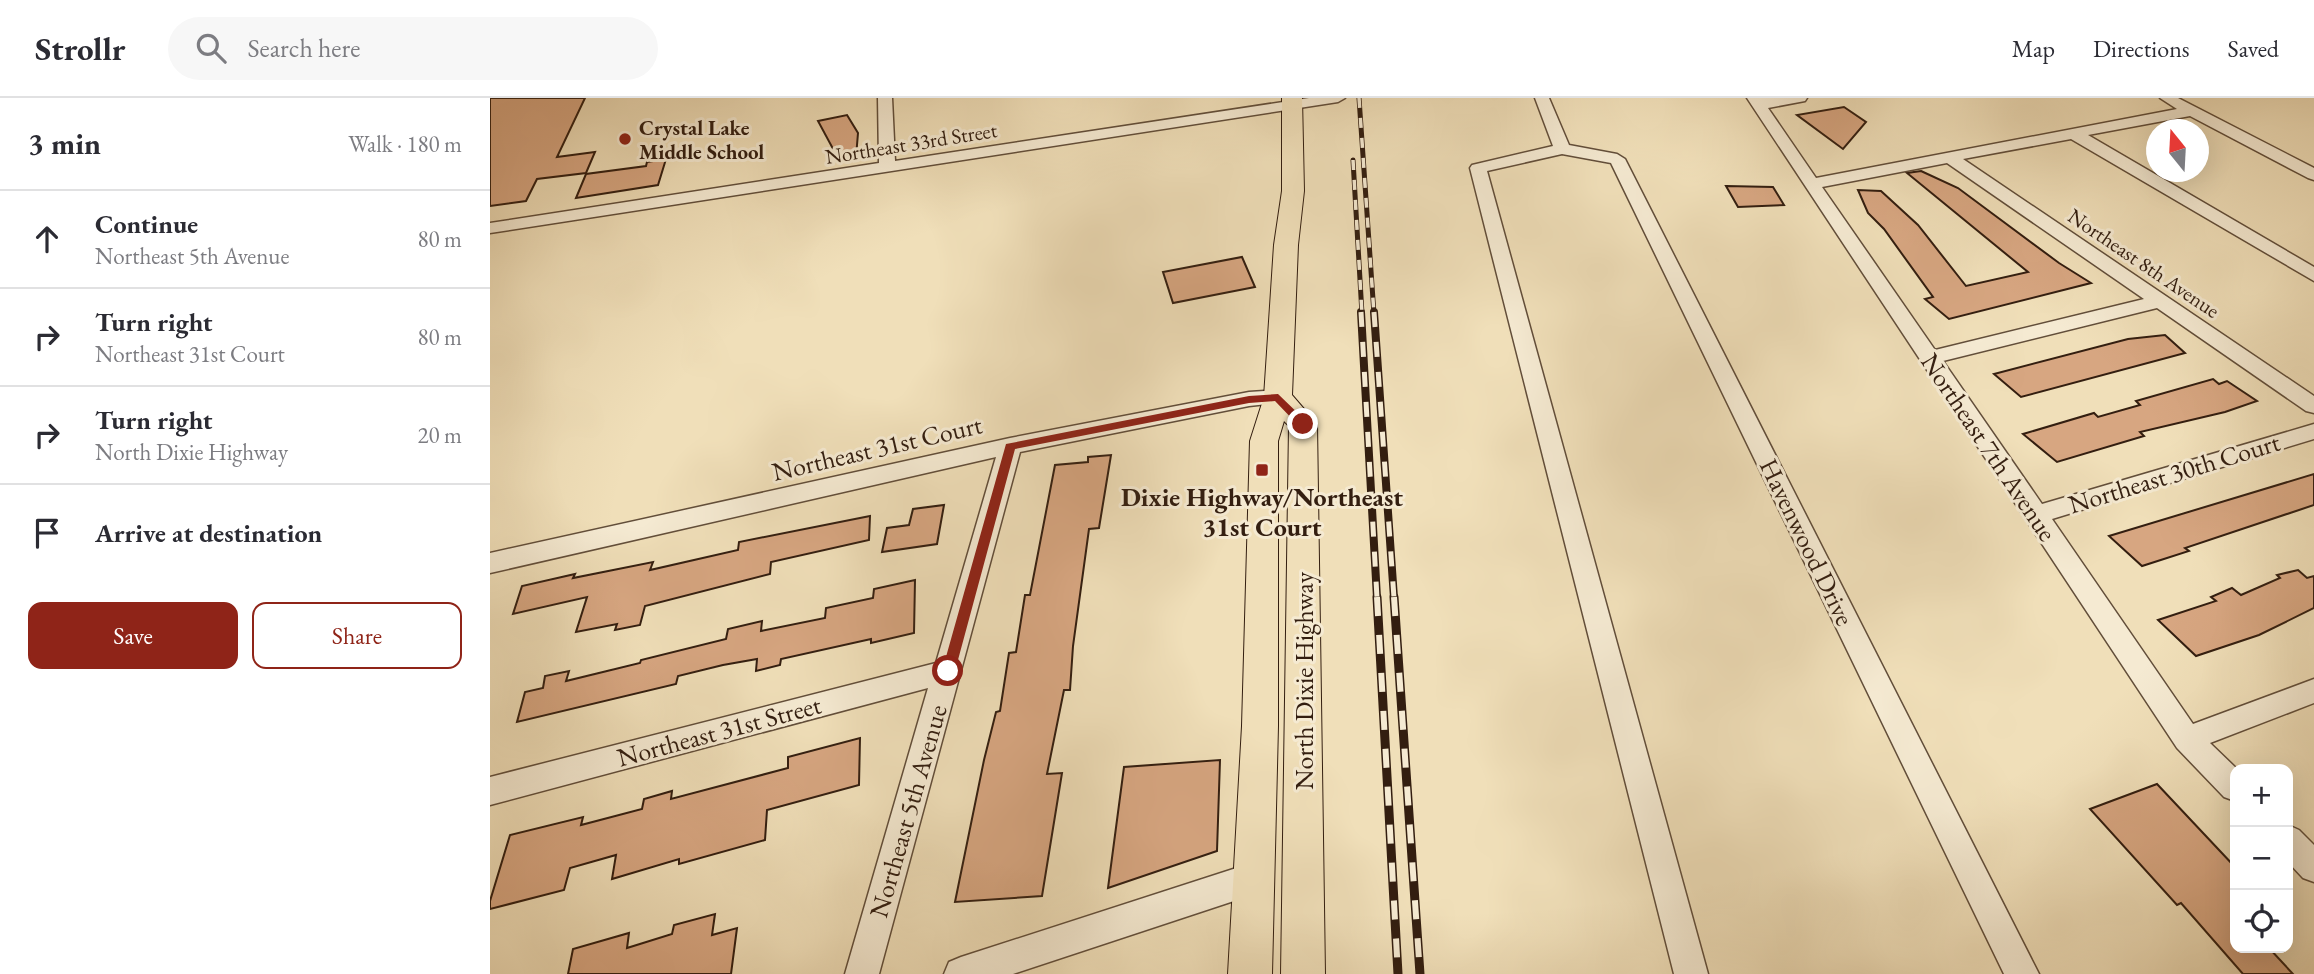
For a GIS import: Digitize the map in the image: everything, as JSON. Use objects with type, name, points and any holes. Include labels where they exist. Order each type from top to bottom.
[{"type":"main road","name":"North Dixie Highway","points":[[1250,974],[1255,878],[1264,441],[1278,397],[1286,245],[1293,191],[1291,102]]},
{"type":"main road","name":"North Dixie Highway","points":[[1278,397],[1303,424],[1303,974]]},
{"type":"street","points":[[885,98],[887,167]]},
{"type":"street","name":"Northeast 33rd Street","points":[[490,228],[1291,102],[1339,98]]},
{"type":"street","points":[[1542,98],[1562,149]]},
{"type":"street","points":[[1757,102],[1800,98]]},
{"type":"street","points":[[2167,98],[2314,174]]},
{"type":"street","name":"Northeast 7th Avenue","points":[[1757,102],[2187,739],[2230,782]]},
{"type":"street","points":[[1810,184],[2191,111]]},
{"type":"street","points":[[2074,134],[2314,275]]},
{"type":"street","name":"Havenwood Drive","points":[[1692,974],[1478,168],[1562,149],[1617,159],[2022,974]]},
{"type":"street","name":"Northeast 8th Avenue","points":[[1948,157],[2314,406]]},
{"type":"street","points":[[1929,358],[2160,301]]},
{"type":"street","name":"Northeast 31st Court","points":[[490,563],[1010,446],[1249,399],[1278,397]]},
{"type":"street","name":"Northeast 30th Court","points":[[2035,515],[2314,431]]},
{"type":"street","name":"Northeast 5th Avenue","points":[[862,974],[1010,446]]},
{"type":"street","name":"Northeast 31st Street","points":[[490,790],[948,671]]},
{"type":"street","points":[[2187,739],[2314,691]]},
{"type":"street","points":[[2293,845],[2314,867]]},
{"type":"street","points":[[961,974],[1255,878]]},
{"type":"building","points":[[490,98],[585,98],[557,157],[595,152],[586,173],[537,179],[526,201],[490,206]]},
{"type":"building","points":[[1844,107],[1866,122],[1843,149],[1797,115]]},
{"type":"building","points":[[847,115],[858,133],[856,157],[839,160],[818,121]]},
{"type":"building","points":[[666,159],[658,185],[576,198],[586,174],[646,166],[647,162]]},
{"type":"building","points":[[1921,171],[1958,188],[2059,263],[2091,283],[1949,319],[1925,299],[1933,297],[1884,229],[1868,213],[1858,190],[1881,191],[1918,225],[1966,286],[2028,272],[1907,173]]},
{"type":"building","points":[[1726,186],[1773,187],[1784,205],[1738,207]]},
{"type":"building","points":[[1242,257],[1255,287],[1173,303],[1163,272]]},
{"type":"building","points":[[2165,335],[2185,353],[2021,397],[1994,374],[2128,339]]},
{"type":"building","points":[[2213,379],[2219,384],[2227,381],[2257,401],[2225,412],[2140,432],[2144,436],[2057,462],[2023,434],[2094,413],[2098,417],[2140,405],[2136,401]]},
{"type":"building","points":[[1111,455],[1099,528],[1089,529],[1073,646],[1070,690],[1064,690],[1047,774],[1062,773],[1042,896],[955,902],[984,760],[996,712],[1000,711],[1009,653],[1016,652],[1025,595],[1030,595],[1055,465],[1088,462],[1088,457]]},
{"type":"building","points":[[2314,474],[2314,505],[2185,548],[2189,551],[2142,566],[2109,536]]},
{"type":"building","points":[[944,505],[937,544],[882,552],[887,528],[909,525],[913,509]]},
{"type":"building","points":[[870,516],[869,540],[771,562],[770,574],[645,606],[640,625],[615,630],[617,624],[576,632],[587,597],[513,614],[522,586],[575,574],[573,578],[653,562],[650,570],[738,550],[739,542]]},
{"type":"building","points":[[2298,570],[2307,578],[2314,576],[2314,608],[2259,635],[2196,656],[2158,620],[2216,601],[2211,597],[2232,588],[2241,595],[2280,578],[2277,575]]},
{"type":"building","points":[[915,580],[914,633],[871,643],[871,639],[781,659],[780,665],[756,671],[757,659],[723,665],[678,676],[676,684],[517,722],[525,692],[543,688],[545,676],[569,671],[566,681],[640,663],[641,660],[726,639],[728,629],[762,621],[761,631],[825,618],[826,608],[873,598],[874,589]]},
{"type":"building","points":[[860,738],[859,785],[767,810],[765,840],[679,864],[679,859],[612,879],[616,855],[570,868],[564,890],[490,909],[510,835],[583,817],[581,825],[642,809],[644,799],[672,791],[671,799],[788,768],[788,757]]},
{"type":"building","points":[[1220,760],[1217,851],[1108,888],[1124,767]]},
{"type":"building","points":[[2157,784],[2230,862],[2230,953],[2274,953],[2293,974],[2243,974],[2181,903],[2177,905],[2090,809]]},
{"type":"building","points":[[715,914],[712,935],[737,928],[731,974],[568,974],[573,949],[629,933],[627,948],[672,934],[674,925]]},
{"type":"railway","points":[[1359,98],[1374,314]]},
{"type":"railway","points":[[1353,160],[1362,314]]},
{"type":"railway","points":[[1361,312],[1377,598]]},
{"type":"railway","points":[[1374,312],[1394,598]]},
{"type":"railway","points":[[1377,597],[1398,974]]},
{"type":"railway","points":[[1394,597],[1420,974]]},
{"type":"place","name":"Crystal Lake Middle School","points":[[625,139]]},
{"type":"place","name":"Dixie Highway/Northeast 31st Court","points":[[1262,470]]},
{"type":"route","points":[[948,671],[1010,446],[1249,399],[1278,397],[1303,424]]}]
